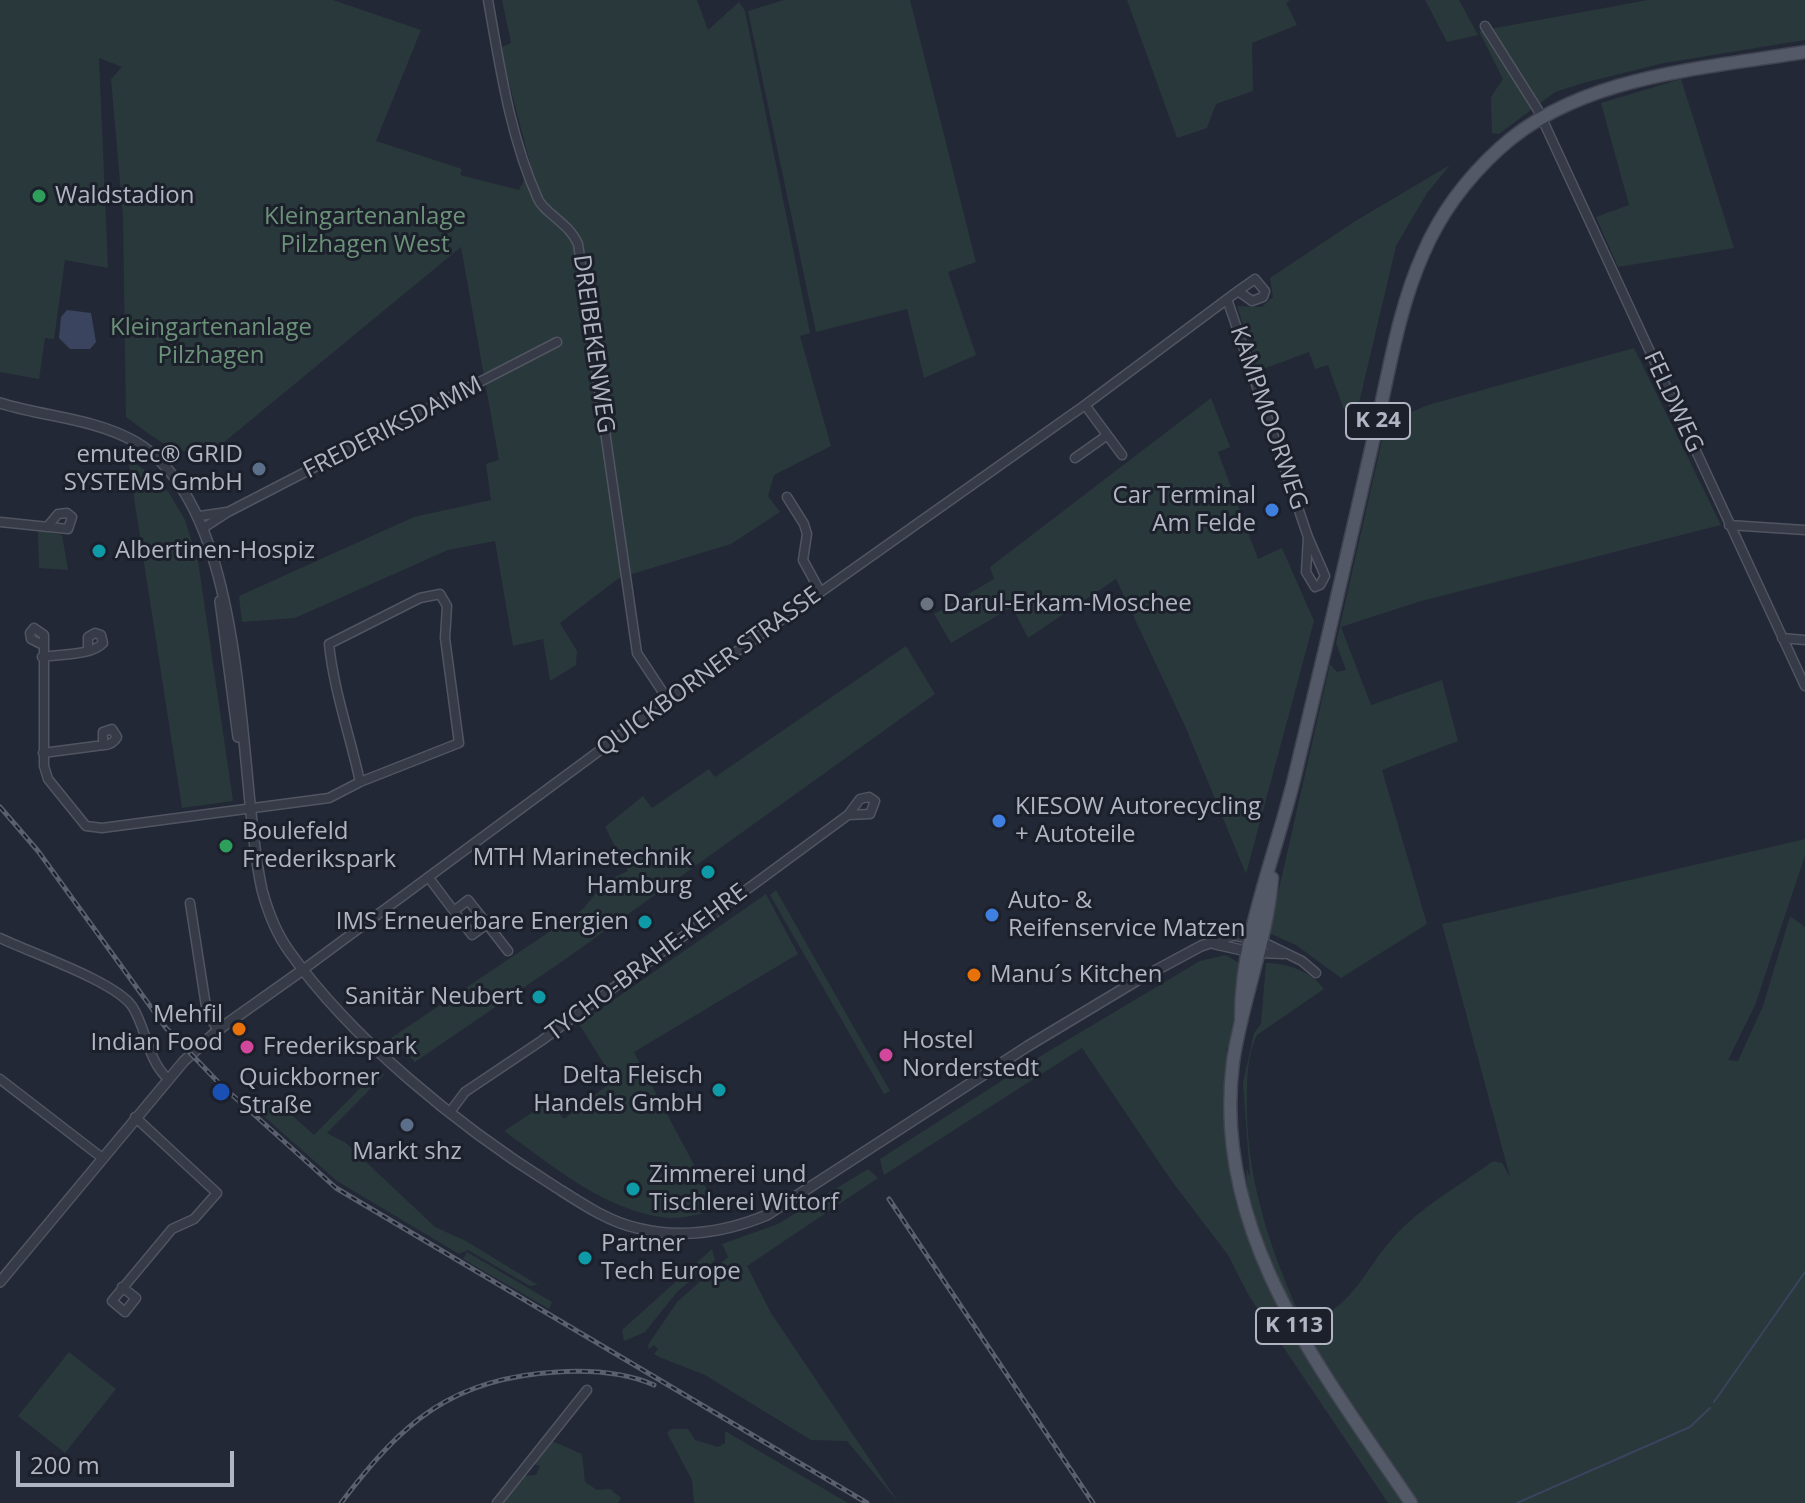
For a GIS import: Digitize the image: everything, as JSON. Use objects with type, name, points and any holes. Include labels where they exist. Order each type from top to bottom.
[{"type":"main road","name":"K 24","points":[[1334,610],[1403,312],[1423,254],[1468,182],[1500,148],[1541,118],[1625,84],[1805,52]]},
{"type":"main road","name":"K 113","points":[[1334,610],[1255,946],[1241,981],[1241,1018],[1233,1064],[1231,1125],[1241,1194],[1258,1250],[1293,1324],[1411,1503]]},
{"type":"street","name":"DREIBEKENWEG","points":[[488,0],[501,74],[540,204],[561,219],[578,244],[637,653],[668,700]]},
{"type":"street","name":"FELDWEG","points":[[1485,26],[1541,118],[1805,686]]},
{"type":"street","name":"QUICKBORNER STRASSE","points":[[0,1282],[167,1078],[218,1030],[668,700],[1085,405],[1238,291]]},
{"type":"street","name":"KAMPMOORWEG","points":[[1227,299],[1308,537],[1325,576],[1315,587],[1306,572],[1308,537]]},
{"type":"street","name":"FREDERIKSDAMM","points":[[205,527],[228,512],[557,342]]},
{"type":"street","points":[[0,403],[89,422],[133,441],[167,469],[200,516],[218,574],[221,617],[265,903],[283,942],[378,1049],[450,1112],[527,1169],[619,1223],[666,1234],[734,1227],[782,1206],[1028,1046],[1136,981],[1208,944],[1255,946],[1285,954],[1302,961],[1316,973]]},
{"type":"street","points":[[1085,405],[1122,455]]},
{"type":"street","points":[[1075,458],[1106,436]]},
{"type":"street","points":[[787,497],[804,524],[807,534],[803,560],[820,591]]},
{"type":"street","name":"FREDERIKSDAMM","points":[[200,516],[228,512]]},
{"type":"street","points":[[0,522],[47,527]]},
{"type":"street","points":[[1729,525],[1805,530]]},
{"type":"street","points":[[43,645],[43,753],[48,779],[90,828],[249,809],[329,798],[360,782],[459,743],[445,638],[447,606],[440,594],[420,598],[329,644],[339,711],[352,743],[360,782]]},
{"type":"street","points":[[1782,638],[1805,640]]},
{"type":"street","points":[[42,657],[88,650]]},
{"type":"street","points":[[43,753],[103,745]]},
{"type":"street","name":"TYCHO-BRAHE-KEHRE","points":[[450,1112],[465,1092],[541,1041],[848,815]]},
{"type":"street","points":[[429,878],[472,935],[487,924]]},
{"type":"street","points":[[454,911],[468,900],[508,951]]},
{"type":"street","points":[[190,903],[207,1013],[218,1030]]},
{"type":"street","points":[[0,938],[117,991],[138,1016],[151,1055],[167,1078]]},
{"type":"street","points":[[0,1079],[101,1157]]},
{"type":"street","points":[[122,1287],[172,1229],[194,1219],[217,1193],[135,1117]]},
{"type":"street","points":[[497,1503],[587,1390]]},
{"type":"green space","points":[[0,0],[333,0],[421,30],[376,141],[462,169],[460,175],[519,190],[531,167],[500,48],[511,43],[502,0],[697,0],[708,30],[739,2],[745,11],[810,333],[800,336],[831,446],[774,475],[768,496],[780,512],[731,544],[619,578],[560,623],[577,651],[576,665],[550,681],[543,639],[513,646],[495,541],[448,550],[295,618],[242,622],[239,596],[414,517],[491,500],[486,464],[499,460],[461,247],[217,448],[192,452],[168,446],[126,417],[123,216],[111,79],[122,67],[99,58],[108,268],[65,260],[54,339],[45,338],[39,379],[0,372]]},
{"type":"green space","points":[[784,0],[910,0],[976,262],[948,272],[976,355],[924,378],[907,309],[816,332],[748,11]]},
{"type":"green space","points":[[1127,0],[1290,0],[1286,3],[1297,25],[1252,43],[1253,91],[1216,104],[1207,128],[1177,138]]},
{"type":"green space","points":[[1425,0],[1459,0],[1478,35],[1447,42]]},
{"type":"green space","points":[[1648,0],[1805,0],[1805,40],[1664,63],[1583,83],[1555,92],[1499,134],[1492,133],[1491,97],[1503,79],[1479,31]]},
{"type":"green space","points":[[1681,79],[1734,248],[1618,267],[1596,217],[1629,205],[1601,103]]},
{"type":"green space","points":[[1450,165],[1427,193],[1396,246],[1359,403],[1344,410],[1328,365],[1315,369],[1309,352],[1258,371],[1237,306],[1262,307],[1273,297],[1270,278],[1357,220]]},
{"type":"green space","points":[[1634,348],[1721,525],[1421,601],[1341,627],[1371,705],[1442,680],[1458,741],[1382,770],[1427,924],[1341,978],[1296,945],[1269,933],[1330,664],[1337,672],[1346,670],[1336,643],[1383,436],[1404,415],[1428,405]]},
{"type":"green space","points":[[1211,398],[1230,447],[1218,452],[1258,559],[1282,548],[1314,621],[1246,874],[1185,726],[1116,579],[1028,638],[1012,607],[951,643],[934,614],[994,579],[990,567]]},
{"type":"green space","points":[[128,459],[154,476],[169,493],[185,520],[198,561],[233,801],[182,808]]},
{"type":"green space","points":[[38,531],[62,535],[68,570],[39,568]]},
{"type":"green space","points":[[906,646],[935,694],[567,958],[415,1062],[391,1038],[582,910],[606,881],[628,871],[605,827],[643,796],[652,808],[709,769],[715,777]]},
{"type":"green space","points":[[1805,839],[1805,856],[1755,1005],[1728,1060],[1738,1061],[1763,1006],[1790,916],[1805,927],[1805,1503],[1416,1503],[1333,1380],[1274,1279],[1248,1199],[1246,1168],[1250,1177],[1243,1083],[1254,1033],[1261,1024],[1266,963],[1298,970],[1324,989],[1257,1035],[1247,1080],[1250,1154],[1261,1210],[1290,1293],[1302,1320],[1308,1323],[1349,1296],[1383,1249],[1428,1206],[1493,1161],[1502,1163],[1510,1177],[1442,924]]},
{"type":"green space","points":[[776,890],[890,1091],[884,1094],[770,895]]},
{"type":"green space","points":[[766,894],[798,954],[634,1052],[718,1210],[669,1218],[624,1207],[581,1185],[504,1131],[550,1101],[564,1119],[614,1080],[579,1024]]},
{"type":"green space","points":[[1226,955],[1242,965],[1231,1045],[1226,1050],[1230,1056],[1244,1219],[1254,1252],[1284,1318],[1406,1503],[1388,1503],[1249,1296],[1228,1255],[1171,1180],[1082,1048],[884,1175],[880,1159],[1034,1060],[1200,961]]},
{"type":"green space","points":[[379,1069],[384,1075],[327,1133],[346,1143],[435,1227],[466,1241],[538,1285],[530,1286],[468,1250],[459,1254],[337,1181],[259,1112],[275,1100],[314,1135]]},
{"type":"green space","points":[[868,1169],[878,1178],[747,1266],[771,1313],[899,1503],[847,1441],[811,1440],[705,1375],[659,1357],[654,1354],[658,1349],[654,1345],[649,1349],[648,1345],[677,1302],[728,1257],[722,1244],[778,1224]]},
{"type":"green space","points":[[712,1249],[715,1260],[677,1292],[645,1332],[624,1341],[622,1330]]},
{"type":"green space","points":[[467,1252],[552,1302],[549,1309],[463,1259]]},
{"type":"green space","points":[[69,1352],[116,1389],[65,1453],[18,1416]]},
{"type":"green space","points":[[671,1429],[688,1429],[695,1440],[718,1447],[725,1443],[725,1431],[848,1503],[694,1503],[692,1480],[667,1433]]},
{"type":"green space","points":[[550,1440],[582,1454],[585,1482],[597,1490],[610,1489],[621,1498],[618,1503],[502,1503],[522,1476],[536,1475],[540,1466],[531,1463]]},
{"type":"water","points":[[67,310],[91,313],[96,342],[90,349],[70,349],[59,338],[61,317]]},
{"type":"waterway","points":[[1714,1402],[1805,1272]]},
{"type":"waterway","points":[[1517,1503],[1690,1427],[1710,1408]]},
{"type":"railway","points":[[0,807],[38,851],[166,1028],[220,1084],[336,1188],[867,1503]]},
{"type":"railway","points":[[889,1199],[1093,1503]]},
{"type":"railway","points":[[341,1503],[363,1474],[408,1428],[432,1409],[488,1384],[520,1376],[582,1371],[619,1375],[654,1385]]},
{"type":"place","name":"Waldstadion","points":[[39,196]]},
{"type":"place","name":"emutec® GRID SYSTEMS GmbH","points":[[259,469]]},
{"type":"place","name":"Car Terminal Am Felde","points":[[1272,510]]},
{"type":"place","name":"Albertinen-Hospiz","points":[[99,551]]},
{"type":"place","name":"Darul-Erkam-Moschee","points":[[927,604]]},
{"type":"place","name":"KIESOW Autorecycling + Autoteile","points":[[999,821]]},
{"type":"place","name":"Boulefeld Frederikspark","points":[[226,846]]},
{"type":"place","name":"MTH Marinetechnik Hamburg","points":[[708,872]]},
{"type":"place","name":"Auto- & Reifenservice Matzen","points":[[992,915]]},
{"type":"place","name":"IMS Erneuerbare Energien","points":[[645,922]]},
{"type":"place","name":"Manu´s Kitchen","points":[[974,975]]},
{"type":"place","name":"Sanitär Neubert","points":[[539,997]]},
{"type":"place","name":"Mehfil Indian Food","points":[[239,1029]]},
{"type":"place","name":"Frederikspark","points":[[247,1047]]},
{"type":"place","name":"Hostel Norderstedt","points":[[886,1055]]},
{"type":"place","name":"Delta Fleisch Handels GmbH","points":[[719,1090]]},
{"type":"place","name":"Quickborner Straße","points":[[221,1092]]},
{"type":"place","name":"Markt shz","points":[[407,1125]]},
{"type":"place","name":"Zimmerei und Tischlerei Wittorf","points":[[633,1189]]},
{"type":"place","name":"Partner Tech Europe","points":[[585,1258]]},
{"type":"park label","name":"Kleingartenanlage Pilzhagen West","points":[[365,231]]},
{"type":"park label","name":"Kleingartenanlage Pilzhagen","points":[[211,342]]}]
